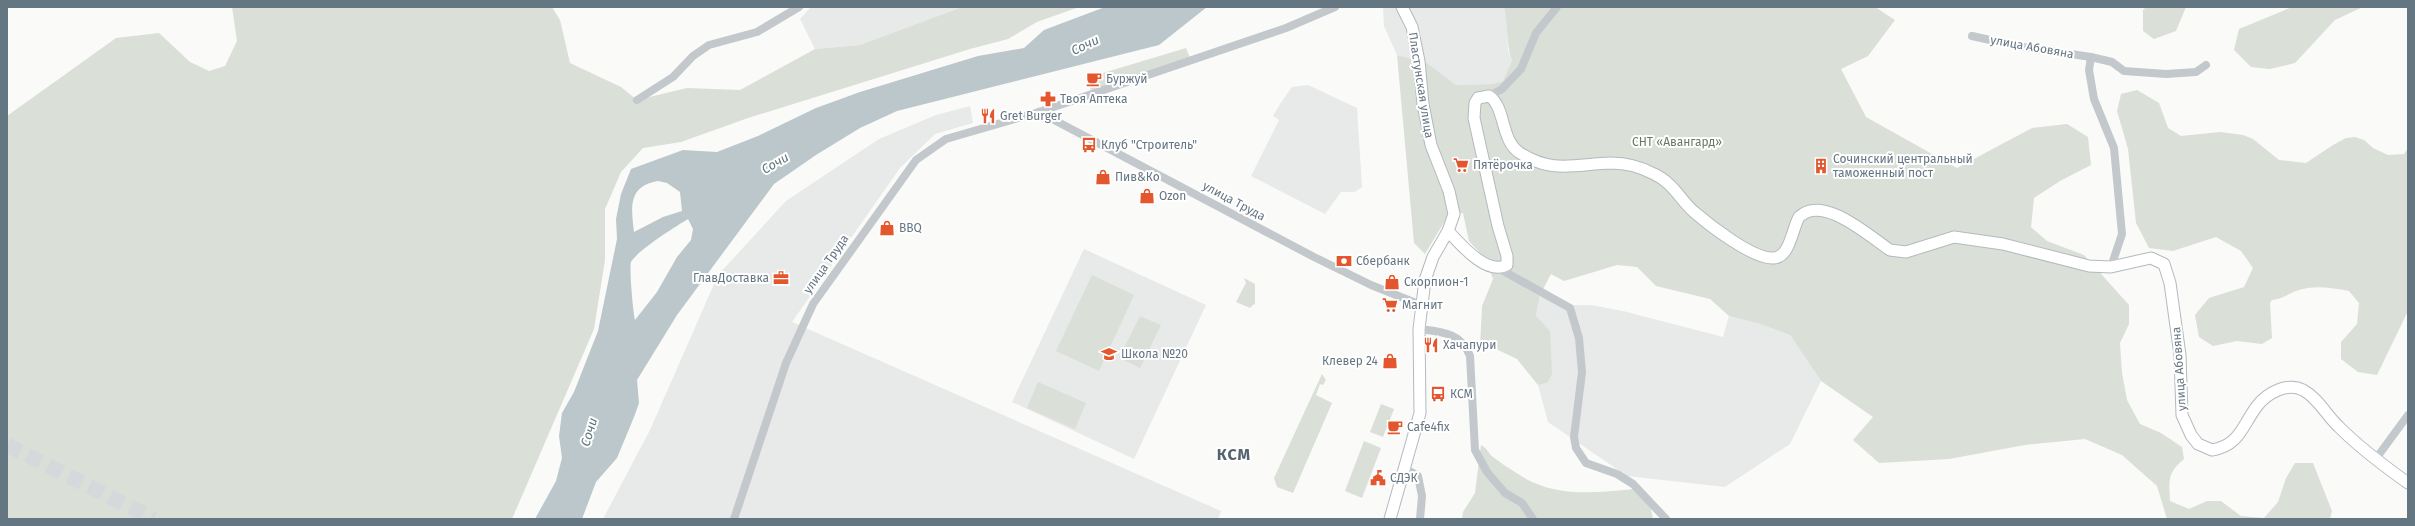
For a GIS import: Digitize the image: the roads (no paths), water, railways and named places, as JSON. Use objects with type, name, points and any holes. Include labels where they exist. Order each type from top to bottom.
[{"type":"street","points":[[637,100],[673,77],[693,56],[709,45],[756,32],[799,7]]},
{"type":"street","name":"улица Труда","points":[[734,519],[786,363],[812,304],[910,167],[924,153],[946,139],[1039,112],[1286,28],[1335,7]]},
{"type":"street","name":"Пластунская улица","points":[[1390,519],[1406,469],[1420,413],[1419,329],[1421,305],[1433,257],[1448,232],[1454,214],[1453,204],[1431,145],[1423,104],[1419,61],[1412,27],[1402,7]]},
{"type":"street","points":[[1498,268],[1507,265],[1508,256],[1498,226],[1474,110],[1478,98],[1489,96],[1502,89],[1521,69],[1536,33],[1557,7]]},
{"type":"street","name":"улица Абовяна","points":[[1972,36],[2017,46],[2091,56],[2112,62],[2124,71],[2166,74],[2196,72],[2206,65]]},
{"type":"street","name":"улица Абовяна","points":[[2091,56],[2089,70],[2094,99],[2114,148],[2122,234],[2111,267]]},
{"type":"street","name":"улица Абовяна","points":[[1489,96],[1496,101],[1508,139],[1513,148],[1520,154],[1541,164],[1559,167],[1611,163],[1636,166],[1656,174],[1668,183],[1692,211],[1752,252],[1764,257],[1774,258],[1784,253],[1796,222],[1803,214],[1824,209],[1838,216],[1890,250],[1916,250],[1954,237],[2003,244],[2089,266],[2111,267],[2151,258],[2164,264],[2170,283],[2180,355],[2182,414],[2191,434],[2198,444],[2212,450],[2230,445],[2264,397],[2274,391],[2293,388],[2302,390],[2312,398],[2338,427],[2375,460],[2408,483]]},
{"type":"street","name":"улица Труда","points":[[1039,112],[1314,257],[1371,285],[1421,305]]},
{"type":"street","points":[[1448,232],[1487,265],[1498,268],[1570,308],[1579,338],[1582,372],[1574,437],[1576,448],[1586,463],[1617,474],[1633,484],[1666,519]]},
{"type":"street","points":[[1419,329],[1447,332],[1460,340],[1466,346],[1470,356],[1475,450],[1487,472],[1505,493],[1522,503],[1532,519]]},
{"type":"street","points":[[2375,460],[2408,415]]},
{"type":"street","points":[[1406,469],[1418,476],[1422,496],[1420,519]]},
{"type":"water","name":"Сочи","points":[[1105,7],[1207,7],[1159,45],[897,111],[860,128],[816,155],[774,184],[677,315],[637,380],[639,403],[634,417],[617,458],[596,482],[582,519],[535,519],[556,481],[562,458],[559,436],[562,413],[574,392],[598,331],[617,239],[616,219],[621,194],[631,169],[683,150],[717,152],[758,136],[816,108],[860,92],[978,56],[1024,48],[1044,30]],"holes":[[[658,181],[667,183],[680,192],[682,211],[663,217],[634,232],[632,206],[636,193],[648,184]],[[688,219],[693,229],[691,240],[677,257],[657,292],[635,320],[630,272],[631,262],[641,251]]]},
{"type":"tunnel","points":[[7,445],[154,519]]},
{"type":"place","name":"Буржуй","points":[[1094,79]]},
{"type":"place","name":"Твоя Аптека","points":[[1048,99]]},
{"type":"place","name":"Gret Burger","points":[[988,116]]},
{"type":"place","name":"Клуб \"Строитель\"","points":[[1089,145]]},
{"type":"place","name":"Пятёрочка","points":[[1461,165]]},
{"type":"place","name":"Сочинский центральный таможенный пост","points":[[1821,166]]},
{"type":"place","name":"Пив&Ко","points":[[1103,177]]},
{"type":"place","name":"Ozon","points":[[1147,196]]},
{"type":"place","name":"BBQ","points":[[887,228]]},
{"type":"place","name":"Сбербанк","points":[[1344,261]]},
{"type":"place","name":"ГлавДоставка","points":[[781,278]]},
{"type":"place","name":"Скорпион-1","points":[[1392,282]]},
{"type":"place","name":"Магнит","points":[[1390,305]]},
{"type":"place","name":"Хачапури","points":[[1431,345]]},
{"type":"place","name":"Школа №20","points":[[1109,354]]},
{"type":"place","name":"Клевер 24","points":[[1390,361]]},
{"type":"place","name":"КСМ","points":[[1438,394]]},
{"type":"place","name":"Cafe4fix","points":[[1395,427]]},
{"type":"place","name":"СДЭК","points":[[1378,478]]},
{"type":"district","name":"КСМ","points":[[1234,454]]},
{"type":"park label","name":"СНТ «Авангард»","points":[[1677,142]]}]
